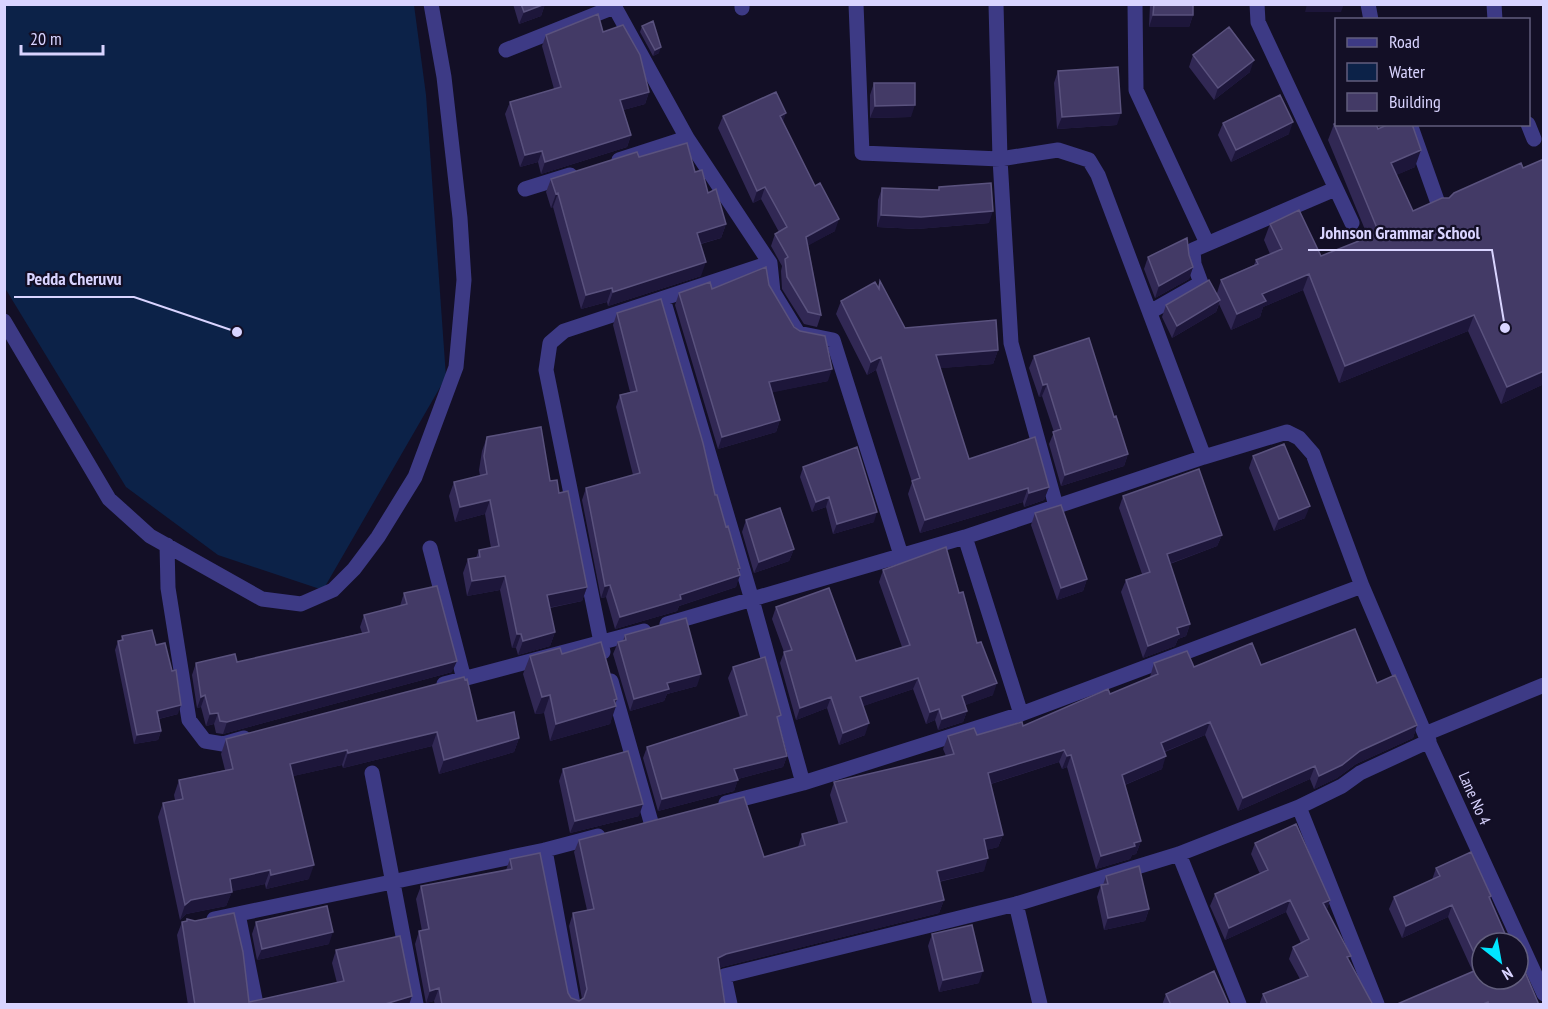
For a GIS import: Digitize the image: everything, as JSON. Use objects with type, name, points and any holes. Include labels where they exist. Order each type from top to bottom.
[{"type":"street","points":[[4,321],[109,499],[150,536],[262,598],[301,604],[333,590],[354,569],[378,537],[415,477],[456,367],[464,280],[460,218],[446,100],[431,4]]},
{"type":"street","points":[[856,4],[861,153],[1000,159],[1058,150],[1089,160],[1098,175],[1204,457]]},
{"type":"street","points":[[996,4],[1000,159],[1011,343],[1056,506]]},
{"type":"street","points":[[1135,4],[1136,90],[1207,243]]},
{"type":"street","points":[[1257,4],[1258,22],[1352,223]]},
{"type":"street","points":[[506,50],[613,6],[687,138],[770,263],[773,292],[798,333],[832,339],[901,555]]},
{"type":"street","points":[[1411,126],[1439,206]]},
{"type":"street","points":[[1529,126],[1534,139]]},
{"type":"street","points":[[601,165],[687,138]]},
{"type":"street","points":[[525,189],[579,172]]},
{"type":"street","points":[[1150,312],[1201,283],[1194,264],[1193,250],[1335,189]]},
{"type":"street","points":[[651,822],[600,643],[546,370],[550,343],[564,331],[770,263]]},
{"type":"street","points":[[663,299],[752,600],[803,783]]},
{"type":"street","name":"Lane No 4","points":[[429,688],[600,643],[965,537],[1204,457],[1287,432],[1299,438],[1313,454],[1362,586],[1427,737],[1544,994]]},
{"type":"street","points":[[965,537],[1021,714]]},
{"type":"street","points":[[167,545],[168,588],[189,720],[205,741],[224,744],[258,734]]},
{"type":"street","points":[[430,548],[464,679]]},
{"type":"street","points":[[716,805],[803,783],[1021,714],[1362,586]]},
{"type":"street","points":[[730,1005],[724,976],[1016,904],[1179,854],[1299,807],[1342,786],[1360,773],[1427,737],[1544,685]]},
{"type":"street","points":[[372,773],[416,1005]]},
{"type":"street","points":[[1299,807],[1377,1005]]},
{"type":"street","points":[[198,922],[545,850],[609,833]]},
{"type":"street","points":[[545,850],[573,1005]]},
{"type":"street","points":[[1179,854],[1239,1005]]},
{"type":"street","points":[[1016,904],[1040,1005]]},
{"type":"street","points":[[238,914],[256,1005]]},
{"type":"water","points":[[5,5],[414,5],[426,95],[446,377],[323,590],[218,555],[126,487],[5,288]]},
{"type":"building","points":[[521,4],[545,4],[524,12]]},
{"type":"building","points":[[1154,4],[1193,4],[1193,15],[1153,15]]},
{"type":"building","points":[[598,14],[603,32],[623,25],[640,55],[649,92],[620,100],[631,135],[545,162],[542,151],[525,155],[510,102],[561,87],[546,35]]},
{"type":"building","points":[[653,21],[661,47],[655,50],[642,26]]},
{"type":"building","points":[[1229,27],[1254,60],[1218,88],[1193,55]]},
{"type":"building","points":[[1118,67],[1121,113],[1062,117],[1058,71]]},
{"type":"building","points":[[874,83],[915,83],[915,105],[875,106]]},
{"type":"building","points":[[776,92],[786,113],[780,116],[815,186],[820,183],[839,219],[806,237],[821,315],[808,312],[787,277],[785,259],[788,257],[775,234],[787,227],[765,187],[757,191],[723,116]]},
{"type":"building","points":[[1280,95],[1293,122],[1236,150],[1223,123]]},
{"type":"building","points":[[1334,124],[1335,126],[1377,126],[1378,129],[1385,126],[1413,126],[1421,150],[1391,163],[1413,211],[1442,198],[1449,198],[1454,193],[1521,163],[1523,168],[1544,159],[1544,371],[1507,387],[1474,315],[1345,366],[1309,274],[1262,294],[1266,301],[1237,314],[1221,280],[1258,264],[1256,260],[1282,249],[1270,224],[1299,210],[1321,256],[1379,233]]},
{"type":"building","points":[[687,143],[695,172],[702,170],[708,193],[716,189],[726,224],[697,233],[706,262],[613,292],[612,288],[586,295],[558,193],[556,194],[551,179],[637,152],[639,157]]},
{"type":"building","points":[[991,183],[993,211],[921,217],[881,215],[882,188],[939,190],[939,187]]},
{"type":"building","points":[[1187,238],[1193,267],[1159,286],[1148,257]]},
{"type":"building","points":[[766,267],[769,285],[794,327],[800,331],[825,336],[832,369],[769,382],[780,420],[722,437],[679,293],[710,282],[712,289]]},
{"type":"building","points":[[1209,280],[1220,300],[1177,326],[1166,305]]},
{"type":"building","points":[[880,281],[905,328],[996,320],[998,350],[936,355],[969,459],[1035,437],[1049,487],[1029,493],[1028,488],[925,520],[912,481],[920,478],[881,357],[871,362],[841,301],[875,282],[879,289]]},
{"type":"building","points":[[661,299],[703,443],[715,495],[717,495],[726,527],[728,526],[740,575],[680,595],[681,599],[620,617],[610,585],[605,586],[586,488],[640,473],[620,395],[637,391],[617,313]]},
{"type":"building","points":[[1089,338],[1128,454],[1065,475],[1053,432],[1061,429],[1047,384],[1043,385],[1034,356]]},
{"type":"building","points":[[541,427],[550,481],[557,480],[559,493],[568,491],[587,587],[547,595],[555,632],[523,641],[521,634],[517,634],[505,576],[472,581],[468,559],[480,557],[479,550],[499,546],[490,500],[460,507],[454,482],[487,474],[484,456],[487,437]]},
{"type":"building","points":[[1284,444],[1310,506],[1279,519],[1253,456]]},
{"type":"building","points":[[857,447],[877,512],[837,524],[829,497],[816,502],[803,467]]},
{"type":"building","points":[[1199,469],[1222,535],[1167,554],[1190,624],[1177,628],[1179,634],[1148,646],[1126,580],[1150,572],[1123,496]]},
{"type":"building","points":[[1061,505],[1087,579],[1061,588],[1035,513]]},
{"type":"building","points":[[780,508],[794,549],[759,562],[746,520]]},
{"type":"building","points":[[946,547],[959,593],[963,592],[977,643],[981,642],[997,683],[962,696],[967,711],[942,719],[939,709],[930,712],[918,678],[860,697],[869,723],[843,733],[831,697],[800,708],[784,652],[792,650],[776,607],[829,588],[856,661],[910,645],[883,570]]},
{"type":"building","points":[[437,586],[457,661],[227,722],[220,721],[218,713],[210,714],[205,695],[201,697],[196,663],[235,654],[237,662],[369,632],[364,615],[407,604],[404,593]]},
{"type":"building","points":[[686,618],[701,674],[667,683],[669,689],[634,699],[618,642],[626,640],[625,635]]},
{"type":"building","points":[[1355,629],[1377,683],[1395,675],[1417,725],[1360,751],[1342,765],[1319,776],[1315,766],[1243,798],[1210,722],[1161,743],[1166,756],[1122,775],[1141,841],[1134,843],[1135,846],[1101,856],[1071,755],[1067,756],[1064,750],[988,773],[1003,835],[984,839],[988,858],[937,871],[944,900],[726,954],[718,958],[725,1005],[442,1005],[439,988],[430,991],[419,931],[429,929],[421,886],[512,869],[510,859],[540,853],[568,993],[571,998],[579,1001],[584,998],[587,989],[573,913],[594,909],[579,840],[744,797],[764,857],[805,845],[802,834],[847,822],[834,782],[954,754],[948,736],[974,728],[977,735],[1022,722],[1023,726],[1108,689],[1110,694],[1158,674],[1154,663],[1187,651],[1194,667],[1252,643],[1261,665]]},
{"type":"building","points":[[152,630],[156,645],[165,643],[172,671],[176,670],[181,705],[157,711],[161,731],[137,735],[118,641],[123,640],[122,636]]},
{"type":"building","points":[[601,642],[617,699],[614,700],[616,706],[556,724],[550,695],[542,697],[530,656],[560,648],[562,654]]},
{"type":"building","points":[[765,657],[781,715],[777,717],[787,756],[734,769],[738,780],[662,799],[647,747],[747,715],[733,667]]},
{"type":"building","points":[[464,677],[465,680],[467,679],[477,721],[514,712],[519,738],[444,760],[437,732],[290,764],[314,865],[271,875],[270,870],[230,879],[232,892],[191,900],[185,905],[163,803],[183,799],[179,780],[233,769],[226,739]]},
{"type":"building","points":[[628,751],[643,804],[575,821],[563,769]]},
{"type":"building","points":[[1296,824],[1330,900],[1323,903],[1351,956],[1347,957],[1373,1005],[1268,1005],[1263,994],[1308,976],[1293,947],[1309,939],[1290,900],[1229,928],[1215,894],[1268,870],[1255,843]]},
{"type":"building","points":[[1471,852],[1504,931],[1470,931],[1470,944],[1452,905],[1406,926],[1394,897],[1440,876],[1436,868]]},
{"type":"building","points":[[1139,866],[1149,909],[1108,918],[1101,885],[1108,884],[1106,876]]},
{"type":"building","points":[[327,906],[333,932],[262,949],[256,922]]},
{"type":"building","points":[[234,913],[243,952],[249,1002],[344,981],[336,950],[400,936],[412,996],[382,1005],[195,1005],[182,922],[187,919],[195,921]]},
{"type":"building","points":[[972,925],[983,971],[943,980],[932,934]]},
{"type":"building","points":[[1214,971],[1229,1005],[1171,1005],[1166,994]]},
{"type":"building","points":[[1470,973],[1470,991],[1530,991],[1530,984],[1539,1005],[1489,1005],[1488,1002],[1481,1005],[1395,1005]]},
{"type":"place","name":"Johnson Grammar School","points":[[1505,328]]},
{"type":"place","name":"Pedda Cheruvu","points":[[237,332]]}]
